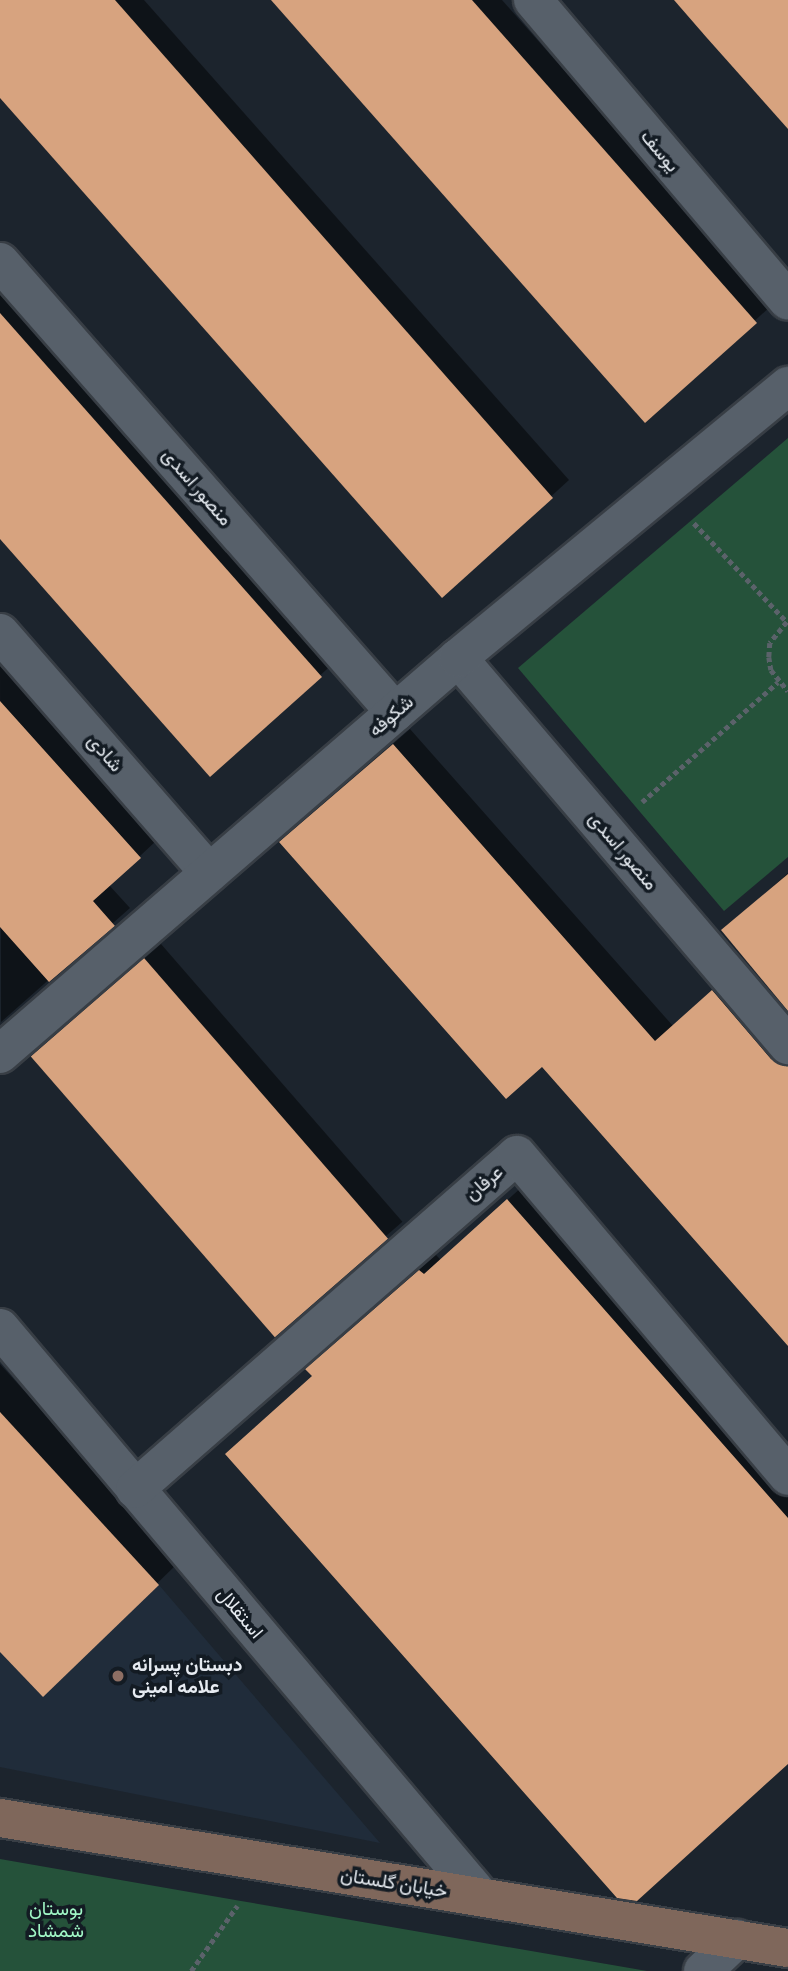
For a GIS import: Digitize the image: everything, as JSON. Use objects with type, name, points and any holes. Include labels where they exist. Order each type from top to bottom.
[{"type":"street","name":"یوسف","points":[[533,0],[788,301]]},
{"type":"street","name":"منصور اسدی","points":[[0,262],[395,712]]},
{"type":"street","name":"شکوفه","points":[[0,1054],[458,657],[788,386]]},
{"type":"street","name":"شادی","points":[[0,633],[209,873]]},
{"type":"street","name":"منصور اسدی","points":[[458,657],[788,1045]]},
{"type":"street","name":"عرفان","points":[[135,1489],[517,1155],[788,1476]]},
{"type":"street","name":"استقلال","points":[[0,1328],[481,1897]]},
{"type":"street","name":"خیابان گلستان","points":[[0,1818],[788,1948]]},
{"type":"street","points":[[703,1971],[737,1939]]},
{"type":"path","points":[[692,520],[787,622],[770,643],[771,670],[778,682],[788,691]]},
{"type":"path","points":[[636,807],[778,682]]},
{"type":"path","points":[[191,1971],[242,1900]]},
{"type":"shaded area","name":"دبستان پسرانه علامه امینی","points":[[0,1412],[159,1585],[380,1843],[0,1767]]},
{"type":"green space","points":[[788,438],[788,857],[724,911],[518,668]]},
{"type":"green space","name":"بوستان شمشاد","points":[[0,1859],[241,1901],[647,1971],[0,1971]]},
{"type":"building","points":[[0,0],[115,0],[553,498],[442,598],[0,98]]},
{"type":"building","points":[[271,0],[472,0],[757,323],[645,423]]},
{"type":"building","points":[[674,0],[788,0],[788,129],[707,38]]},
{"type":"building","points":[[0,313],[322,677],[210,777],[0,539]]},
{"type":"building","points":[[0,701],[141,858],[93,901],[115,926],[49,982],[0,927]]},
{"type":"building","points":[[393,744],[655,1041],[712,990],[771,1059],[788,1066],[788,1346],[542,1067],[506,1099],[279,842]]},
{"type":"building","points":[[788,874],[788,1011],[721,930]]},
{"type":"building","points":[[144,958],[388,1239],[275,1337],[31,1056]]},
{"type":"building","points":[[507,1199],[788,1518],[788,1764],[637,1901],[617,1898],[225,1454],[312,1376],[305,1369],[419,1270],[424,1274]]},
{"type":"building","points":[[0,1412],[159,1585],[43,1697],[0,1652]]},
{"type":"place","name":"دبستان پسرانه علامه امینی","points":[[118,1676]]}]
